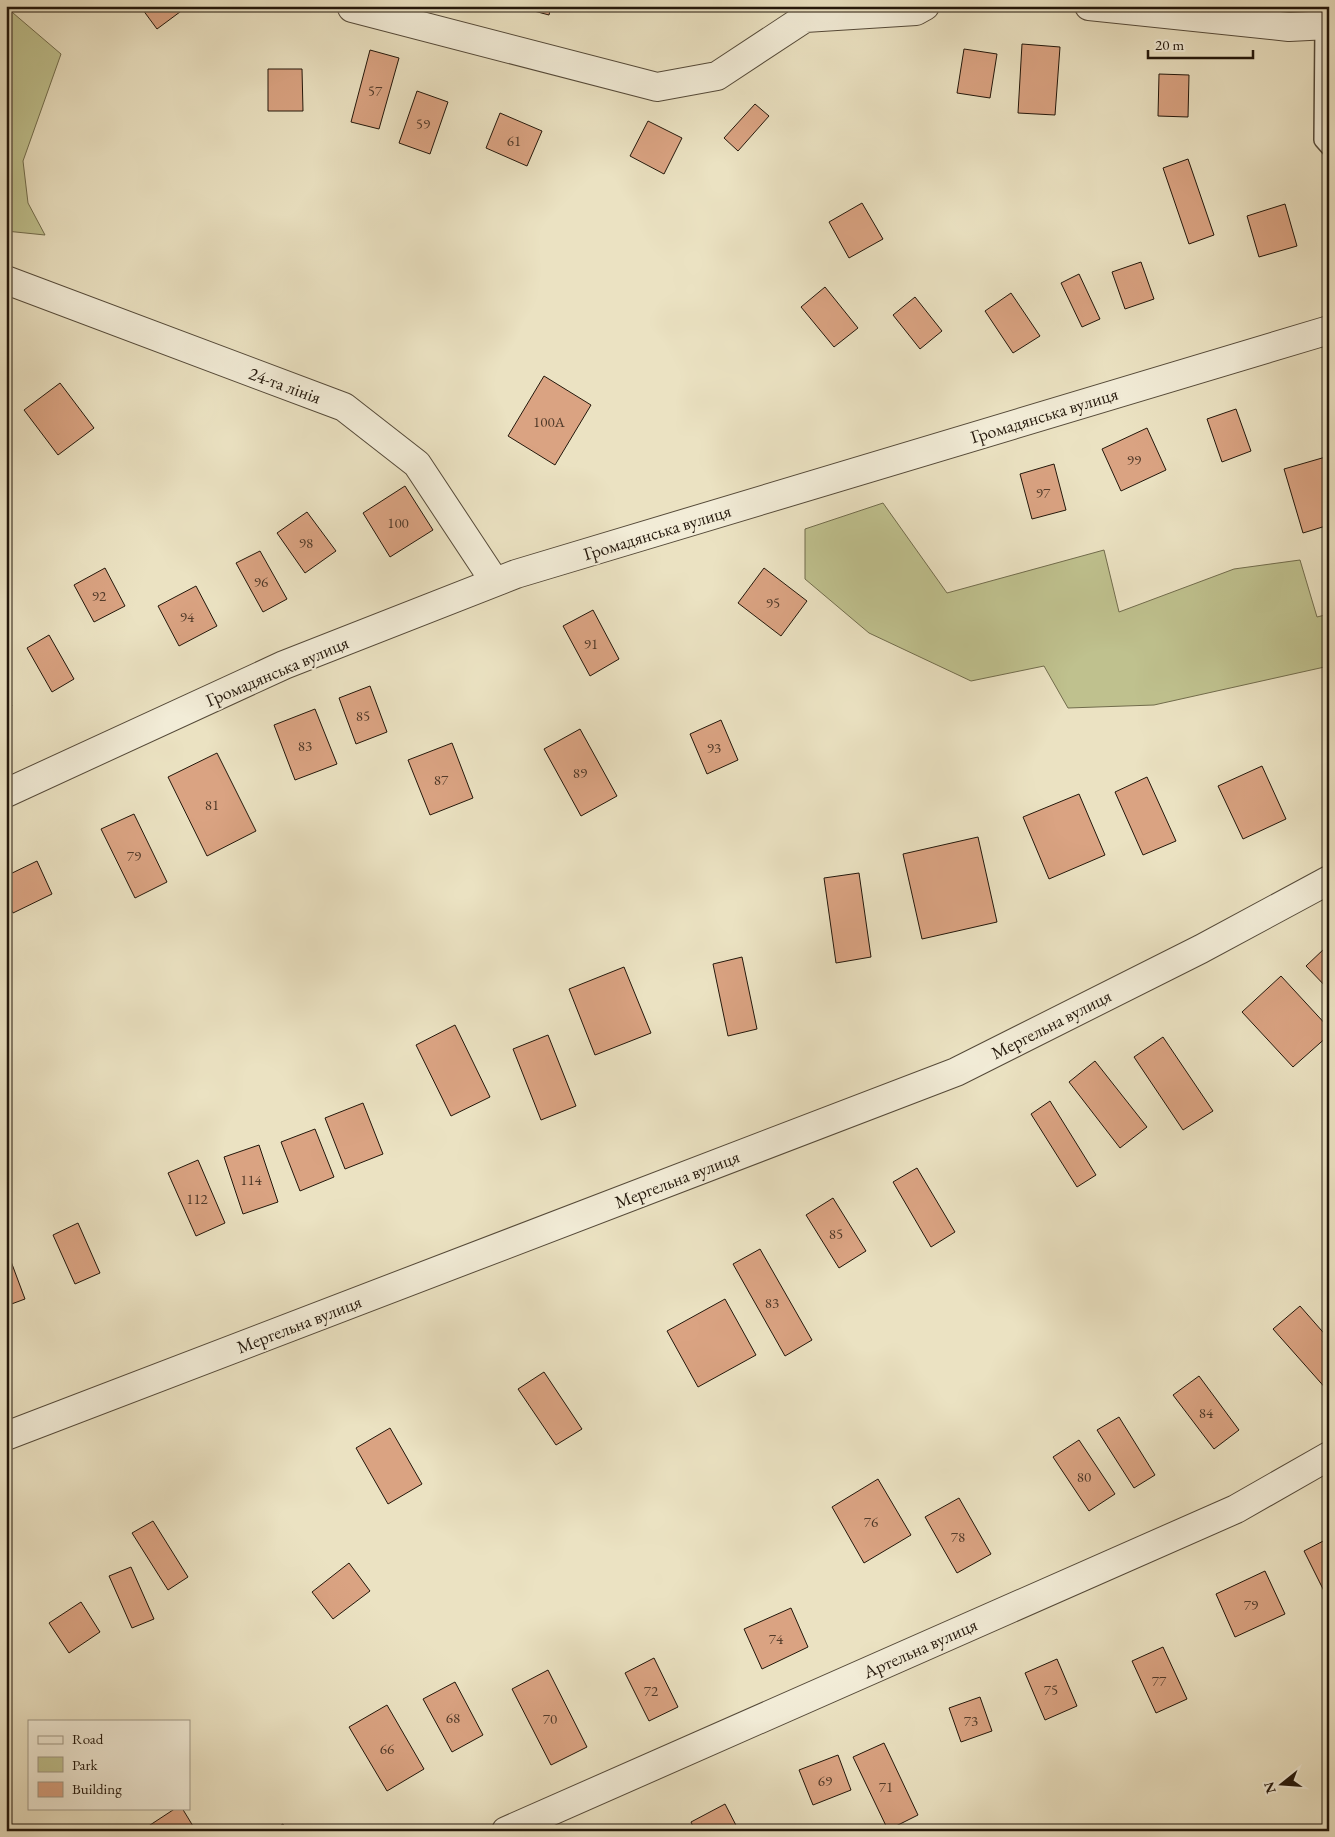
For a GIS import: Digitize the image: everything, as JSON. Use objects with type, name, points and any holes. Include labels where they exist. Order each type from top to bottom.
[{"type":"street","points":[[352,8],[657,87],[717,76],[805,18],[916,11],[924,6]]},
{"type":"street","points":[[1089,6],[1289,27],[1326,26]]},
{"type":"street","name":"24-та лінія","points":[[6,280],[344,407],[416,464],[495,582]]},
{"type":"street","name":"Громадянська вулиця","points":[[6,793],[284,665],[516,574],[1329,330]]},
{"type":"street","name":"Мергельна вулиця","points":[[6,1436],[956,1072],[1201,949],[1329,880]]},
{"type":"street","name":"Артельна вулиця","points":[[506,1831],[1236,1509],[1329,1456]]},
{"type":"lane","points":[[1326,26],[1322,140],[1329,148]]},
{"type":"green space","points":[[6,7],[61,54],[23,161],[28,203],[45,235],[6,231]]},
{"type":"green space","points":[[883,503],[947,593],[1104,550],[1119,612],[1234,569],[1300,560],[1317,617],[1329,614],[1329,666],[1154,705],[1068,708],[1044,666],[971,681],[869,633],[805,579],[805,529]]},
{"type":"building","points":[[140,6],[188,6],[157,29]]},
{"type":"building","points":[[515,6],[551,6],[549,15]]},
{"type":"building","points":[[1022,44],[1060,47],[1055,115],[1018,113]]},
{"type":"building","points":[[964,49],[997,54],[990,98],[957,93]]},
{"type":"building","points":[[370,50],[399,58],[379,129],[351,122]]},
{"type":"building","points":[[268,69],[302,69],[303,111],[268,111]]},
{"type":"building","points":[[1159,74],[1189,75],[1188,117],[1158,116]]},
{"type":"building","points":[[417,91],[448,102],[430,154],[399,143]]},
{"type":"building","points":[[755,104],[769,116],[738,151],[724,138]]},
{"type":"building","points":[[500,113],[542,131],[527,166],[486,148]]},
{"type":"building","points":[[648,121],[682,138],[664,174],[630,156]]},
{"type":"building","points":[[1188,159],[1214,235],[1189,244],[1163,168]]},
{"type":"building","points":[[862,203],[883,239],[849,258],[829,222]]},
{"type":"building","points":[[1285,204],[1297,246],[1259,257],[1247,216]]},
{"type":"building","points":[[1141,262],[1154,299],[1125,309],[1112,272]]},
{"type":"building","points":[[1079,274],[1100,319],[1082,327],[1061,283]]},
{"type":"building","points":[[825,287],[858,328],[834,347],[801,307]]},
{"type":"building","points":[[1011,293],[1040,336],[1013,353],[985,311]]},
{"type":"building","points":[[915,297],[942,331],[920,349],[893,315]]},
{"type":"building","points":[[544,376],[591,405],[555,465],[508,436]]},
{"type":"building","points":[[60,383],[94,428],[58,455],[24,410]]},
{"type":"building","points":[[1236,409],[1251,451],[1222,462],[1207,419]]},
{"type":"building","points":[[1147,428],[1166,470],[1121,491],[1102,449]]},
{"type":"building","points":[[1329,456],[1329,525],[1303,533],[1284,469]]},
{"type":"building","points":[[1054,464],[1066,510],[1032,519],[1020,474]]},
{"type":"building","points":[[405,486],[433,530],[390,557],[363,513]]},
{"type":"building","points":[[307,512],[336,551],[305,573],[277,533]]},
{"type":"building","points":[[260,551],[287,599],[263,612],[236,563]]},
{"type":"building","points":[[105,568],[125,606],[94,622],[74,585]]},
{"type":"building","points":[[764,568],[807,601],[781,636],[738,603]]},
{"type":"building","points":[[196,586],[217,626],[179,646],[158,606]]},
{"type":"building","points":[[593,610],[619,659],[590,676],[563,626]]},
{"type":"building","points":[[49,635],[74,679],[52,692],[27,648]]},
{"type":"building","points":[[370,686],[387,732],[356,744],[339,698]]},
{"type":"building","points":[[6,696],[12,706],[6,709]]},
{"type":"building","points":[[315,709],[337,764],[295,780],[274,725]]},
{"type":"building","points":[[721,720],[738,760],[707,774],[690,734]]},
{"type":"building","points":[[580,729],[617,796],[581,816],[544,749]]},
{"type":"building","points":[[452,743],[473,798],[430,815],[408,760]]},
{"type":"building","points":[[217,753],[256,831],[207,856],[168,777]]},
{"type":"building","points":[[1262,766],[1286,819],[1243,839],[1218,786]]},
{"type":"building","points":[[1147,777],[1176,841],[1143,855],[1115,792]]},
{"type":"building","points":[[1079,794],[1105,855],[1049,879],[1023,817]]},
{"type":"building","points":[[134,814],[167,882],[135,898],[101,829]]},
{"type":"building","points":[[978,837],[997,922],[922,939],[903,854]]},
{"type":"building","points":[[37,861],[52,894],[13,913],[6,899],[6,876]]},
{"type":"building","points":[[859,873],[871,957],[836,963],[824,878]]},
{"type":"building","points":[[1325,948],[1329,952],[1329,990],[1306,966]]},
{"type":"building","points":[[742,957],[757,1029],[728,1036],[713,964]]},
{"type":"building","points":[[624,967],[651,1033],[595,1055],[569,989]]},
{"type":"building","points":[[1281,976],[1329,1028],[1329,1035],[1293,1067],[1242,1012]]},
{"type":"building","points":[[455,1025],[490,1097],[451,1116],[416,1045]]},
{"type":"building","points":[[548,1035],[576,1106],[541,1120],[513,1049]]},
{"type":"building","points":[[1163,1037],[1213,1111],[1183,1130],[1134,1057]]},
{"type":"building","points":[[1095,1061],[1147,1127],[1120,1148],[1069,1082]]},
{"type":"building","points":[[1050,1101],[1096,1175],[1077,1187],[1031,1114]]},
{"type":"building","points":[[363,1103],[383,1154],[345,1169],[325,1118]]},
{"type":"building","points":[[315,1129],[334,1177],[300,1191],[281,1142]]},
{"type":"building","points":[[259,1145],[278,1202],[243,1214],[224,1157]]},
{"type":"building","points":[[198,1160],[225,1223],[196,1236],[168,1173]]},
{"type":"building","points":[[917,1168],[955,1232],[931,1247],[893,1182]]},
{"type":"building","points":[[833,1198],[866,1251],[839,1268],[806,1215]]},
{"type":"building","points":[[78,1223],[100,1273],[75,1284],[53,1235]]},
{"type":"building","points":[[6,1248],[25,1299],[6,1306]]},
{"type":"building","points":[[760,1249],[812,1340],[785,1356],[733,1264]]},
{"type":"building","points":[[725,1299],[756,1355],[698,1387],[667,1331]]},
{"type":"building","points":[[1300,1306],[1329,1339],[1328,1391],[1273,1329]]},
{"type":"building","points":[[544,1372],[582,1429],[556,1445],[518,1389]]},
{"type":"building","points":[[1199,1376],[1239,1430],[1214,1449],[1173,1395]]},
{"type":"building","points":[[1119,1417],[1155,1475],[1134,1488],[1097,1430]]},
{"type":"building","points":[[390,1428],[422,1484],[388,1504],[356,1448]]},
{"type":"building","points":[[1079,1440],[1115,1494],[1089,1511],[1053,1457]]},
{"type":"building","points":[[878,1479],[911,1535],[864,1563],[832,1507]]},
{"type":"building","points":[[959,1498],[991,1554],[957,1573],[925,1517]]},
{"type":"building","points":[[153,1521],[188,1577],[168,1590],[132,1533]]},
{"type":"building","points":[[1329,1538],[1329,1589],[1324,1591],[1304,1551]]},
{"type":"building","points":[[349,1563],[370,1591],[333,1619],[312,1592]]},
{"type":"building","points":[[131,1567],[154,1619],[132,1628],[109,1576]]},
{"type":"building","points":[[1265,1571],[1285,1614],[1235,1637],[1216,1594]]},
{"type":"building","points":[[81,1602],[100,1632],[69,1653],[49,1623]]},
{"type":"building","points":[[791,1608],[808,1647],[762,1669],[744,1629]]},
{"type":"building","points":[[1163,1647],[1187,1699],[1156,1713],[1132,1661]]},
{"type":"building","points":[[654,1658],[678,1707],[649,1721],[625,1673]]},
{"type":"building","points":[[1057,1659],[1077,1706],[1045,1720],[1025,1673]]},
{"type":"building","points":[[548,1670],[587,1747],[551,1765],[512,1689]]},
{"type":"building","points":[[455,1682],[483,1735],[452,1752],[423,1699]]},
{"type":"building","points":[[980,1697],[992,1731],[961,1742],[949,1708]]},
{"type":"building","points":[[387,1705],[424,1769],[387,1791],[349,1727]]},
{"type":"building","points":[[884,1743],[918,1815],[888,1830],[853,1757]]},
{"type":"building","points":[[838,1755],[851,1790],[813,1805],[799,1770]]},
{"type":"building","points":[[725,1804],[739,1831],[695,1831],[691,1822]]},
{"type":"building","points":[[173,1810],[183,1810],[196,1831],[150,1831],[147,1827]]},
{"type":"building","points":[[283,1824],[287,1831],[272,1831]]}]
